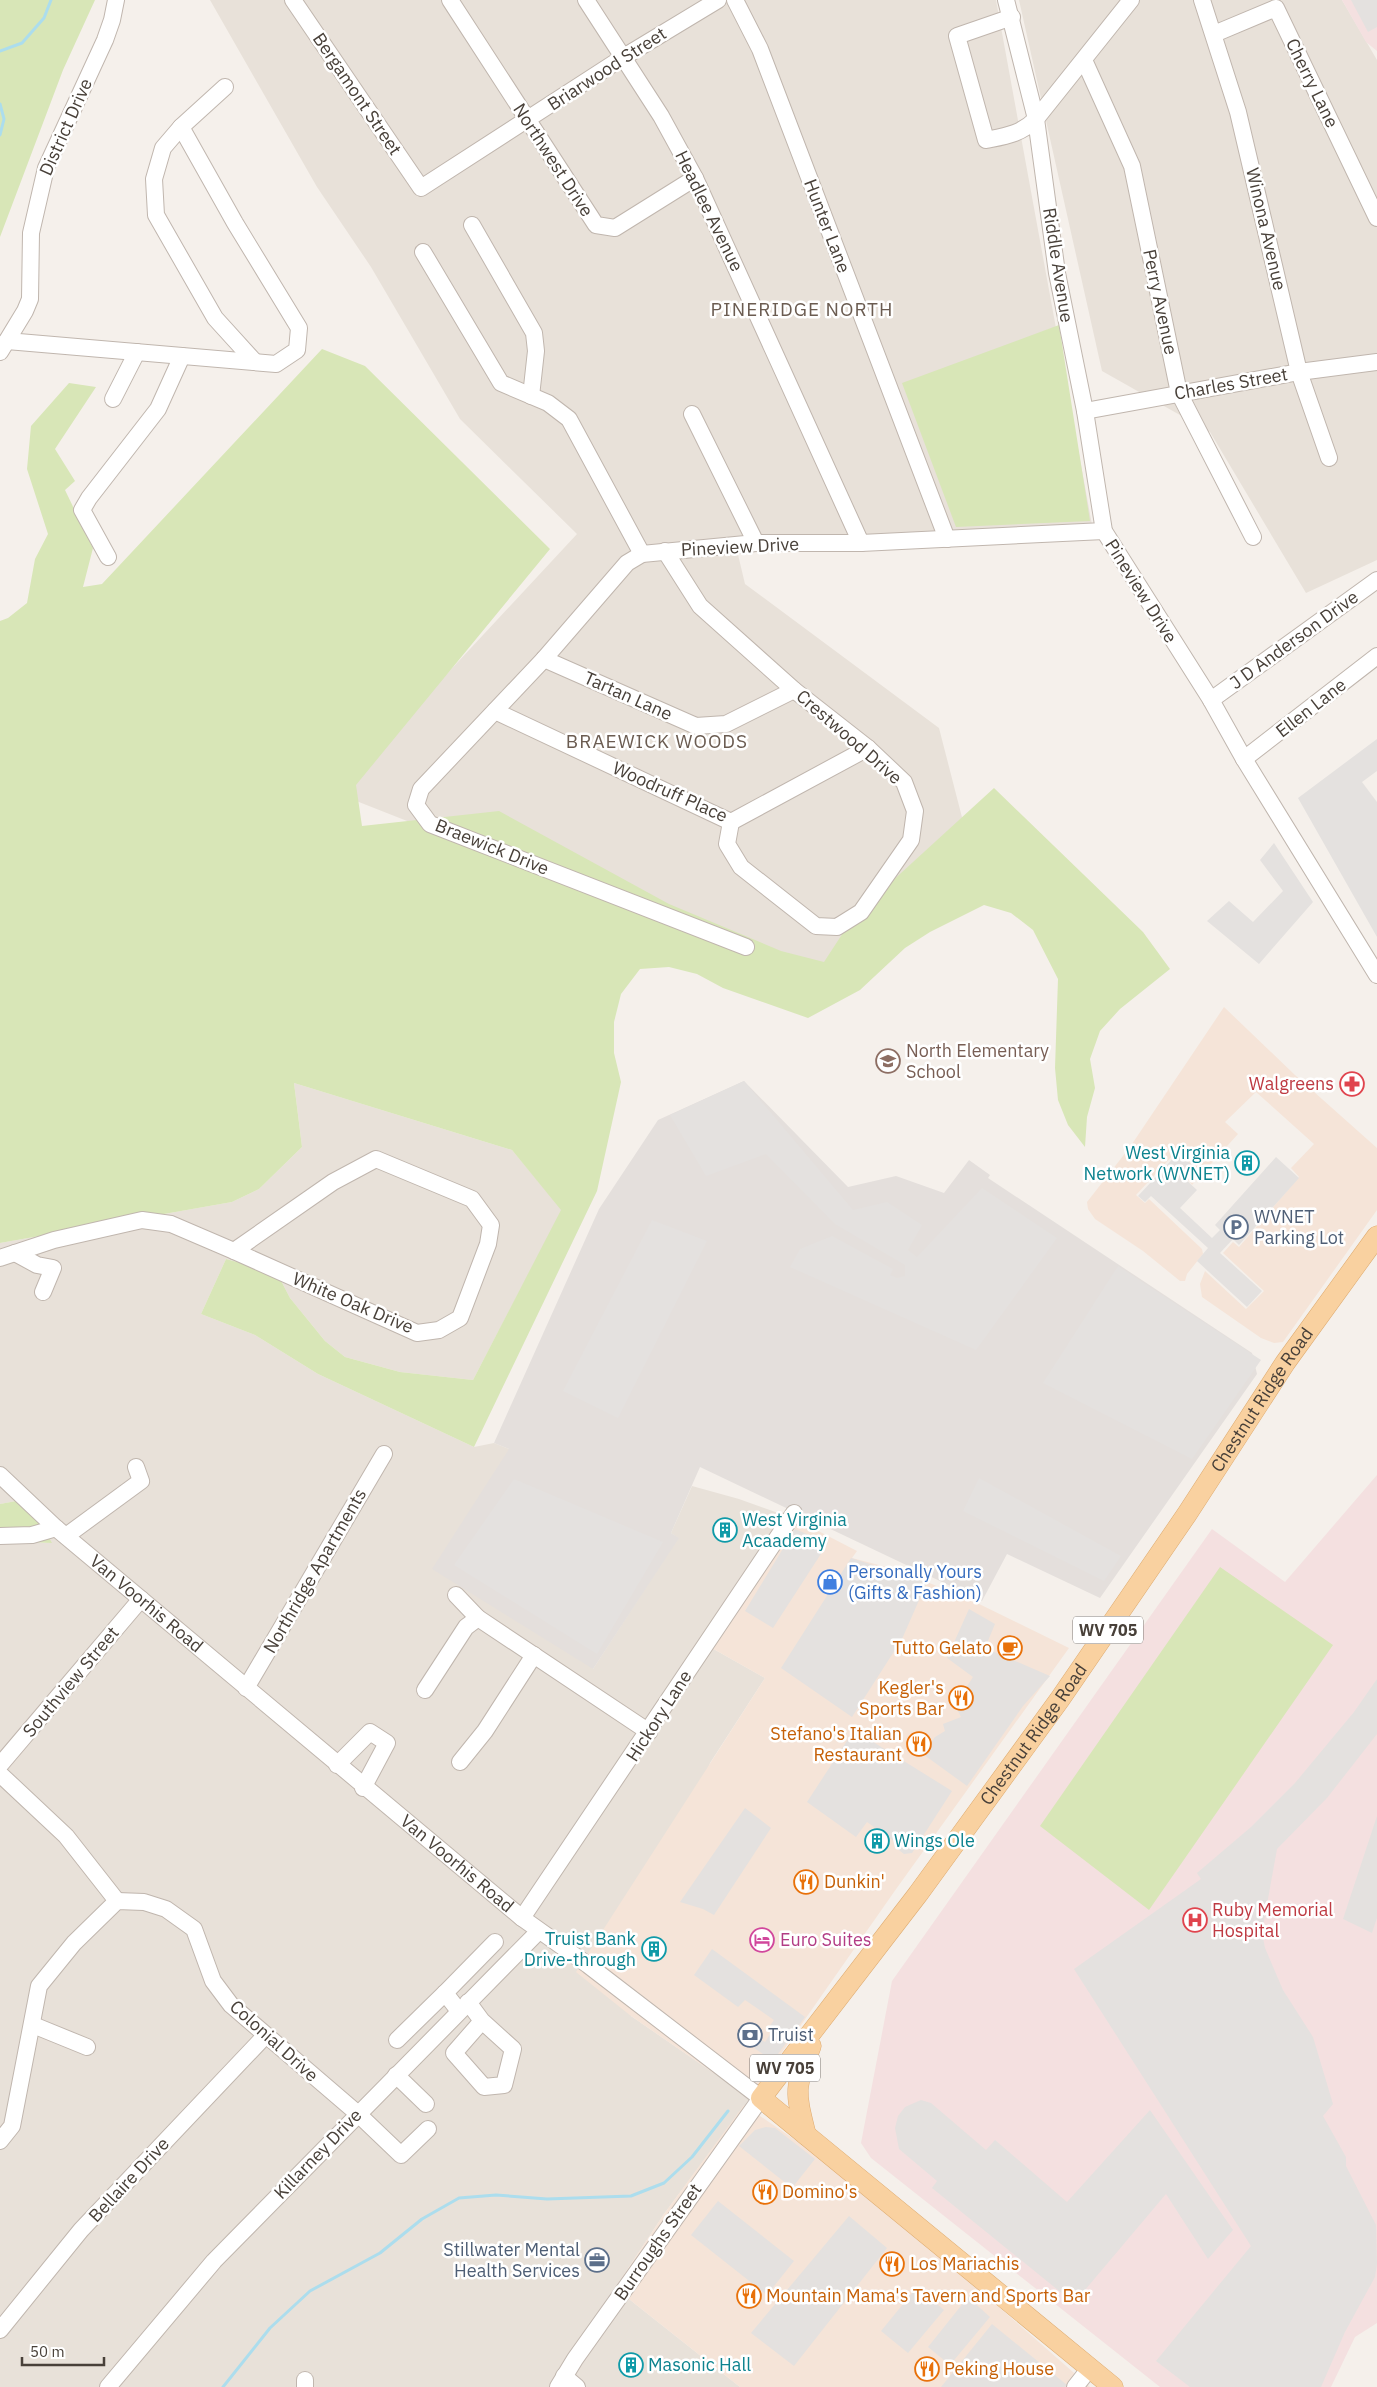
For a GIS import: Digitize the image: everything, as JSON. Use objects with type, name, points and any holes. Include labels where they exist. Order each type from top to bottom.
[{"type":"main road","name":"Chestnut Ridge Road","points":[[761,2098],[918,1894],[1091,1656],[1286,1363],[1377,1236]]},
{"type":"main road","points":[[806,2135],[798,2099],[798,2078],[821,2022]]},
{"type":"main road","name":"Van Voorhis Road","points":[[761,2098],[1113,2387]]},
{"type":"street","name":"District Drive","points":[[116,0],[105,40],[46,168],[31,233],[30,299],[4,346],[137,352],[276,364],[296,350],[300,328],[235,222],[181,127]]},
{"type":"street","name":"Bergamont Street","points":[[294,0],[421,188]]},
{"type":"street","name":"Northwest Drive","points":[[450,0],[596,225],[615,228],[695,178]]},
{"type":"street","name":"Headlee Avenue","points":[[586,0],[661,116],[695,178],[861,543]]},
{"type":"street","name":"Briarwood Street","points":[[421,188],[622,58],[718,0]]},
{"type":"street","name":"Hunter Lane","points":[[735,0],[760,49],[947,539]]},
{"type":"street","name":"Riddle Avenue","points":[[1006,0],[1012,17],[1036,120],[1057,273],[1085,410],[1104,531]]},
{"type":"street","points":[[1012,17],[957,36],[986,140],[1013,135],[1024,130],[1036,120],[1131,0]]},
{"type":"street","name":"Winona Avenue","points":[[1202,0],[1238,112],[1299,372],[1329,458]]},
{"type":"street","name":"Cherry Lane","points":[[1214,34],[1276,8],[1377,218]]},
{"type":"street","name":"Perry Avenue","points":[[1084,60],[1132,166],[1179,393],[1253,537]]},
{"type":"street","points":[[226,87],[181,127],[162,148],[154,179],[156,215],[216,318],[255,362]]},
{"type":"street","points":[[472,225],[534,333],[536,351],[531,396]]},
{"type":"street","points":[[423,252],[501,383],[548,403],[569,419],[642,554],[665,551]]},
{"type":"street","points":[[113,399],[137,352]]},
{"type":"street","points":[[108,557],[82,510],[158,409],[182,356]]},
{"type":"street","name":"Charles Street","points":[[1085,410],[1299,372],[1377,362]]},
{"type":"street","points":[[692,414],[756,543]]},
{"type":"street","name":"Pineview Drive","points":[[665,551],[756,543],[861,543],[1017,537],[1104,531],[1211,700],[1244,760],[1377,975]]},
{"type":"street","name":"Crestwood Drive","points":[[665,551],[700,606],[794,690],[868,748],[904,782],[916,811],[911,840],[861,912],[838,927],[816,926],[741,867],[727,844],[731,822]]},
{"type":"street","name":"Braewick Drive","points":[[642,554],[628,563],[544,659],[421,789],[416,805],[430,824],[746,947]]},
{"type":"street","name":"J D Anderson Drive","points":[[1211,700],[1377,580]]},
{"type":"street","name":"Ellen Lane","points":[[1244,760],[1377,656]]},
{"type":"street","name":"Tartan Lane","points":[[544,659],[696,726],[726,724],[794,690]]},
{"type":"street","name":"Woodruff Place","points":[[495,711],[731,822],[868,748]]},
{"type":"street","name":"White Oak Drive","points":[[7,1256],[54,1240],[142,1220],[171,1224],[417,1333],[439,1330],[460,1318],[488,1244],[491,1225],[472,1199],[376,1159],[333,1182],[234,1251]]},
{"type":"street","points":[[7,1256],[53,1268],[43,1292]]},
{"type":"street","name":"Northridge Apartments","points":[[246,1688],[384,1454]]},
{"type":"street","points":[[0,1536],[61,1532],[141,1481],[136,1468]]},
{"type":"street","name":"Van Voorhis Road","points":[[0,1475],[61,1532],[337,1766],[538,1932],[588,1965],[761,2098]]},
{"type":"street","name":"Hickory Lane","points":[[522,1918],[649,1732],[794,1513]]},
{"type":"street","points":[[456,1595],[478,1618],[649,1732]]},
{"type":"street","name":"Southview Street","points":[[1,1770],[141,1599]]},
{"type":"street","points":[[425,1690],[466,1627],[478,1618]]},
{"type":"street","points":[[460,1762],[484,1731],[534,1655]]},
{"type":"street","points":[[337,1766],[370,1732],[386,1743],[364,1788]]},
{"type":"street","points":[[0,2141],[12,2126],[39,1986],[74,1943],[117,1901],[66,1836],[1,1770]]},
{"type":"street","name":"Colonial Drive","points":[[117,1901],[144,1902],[166,1909],[194,1929],[213,1981],[231,2005],[357,2113],[402,2155],[428,2129]]},
{"type":"street","name":"Killarney Drive","points":[[108,2387],[214,2261],[357,2113],[538,1932]]},
{"type":"street","points":[[397,2040],[495,1942]]},
{"type":"street","points":[[445,1993],[482,2021]]},
{"type":"street","points":[[32,2025],[87,2047]]},
{"type":"street","name":"Bellaire Drive","points":[[0,2330],[81,2230],[265,2036]]},
{"type":"street","points":[[396,2075],[426,2104]]},
{"type":"street","name":"Burroughs Street","points":[[561,2381],[761,2098]]},
{"type":"street","points":[[1075,2387],[1090,2368]]},
{"type":"street","points":[[561,2381],[577,2387]]},
{"type":"shaded area","points":[[210,0],[996,0],[1092,525],[735,542],[745,584],[939,728],[965,829],[842,992],[336,793],[577,534],[460,419],[371,267],[317,187]]},
{"type":"shaded area","points":[[1019,0],[1342,0],[1377,60],[1377,560],[1306,593],[1210,432],[1102,371]]},
{"type":"shaded area","points":[[1342,0],[1377,0],[1377,51],[1366,42]]},
{"type":"shaded area","points":[[1351,0],[1377,0],[1377,27],[1368,32]]},
{"type":"shaded area","points":[[1377,739],[1377,771],[1362,782],[1377,802],[1377,937],[1298,798]]},
{"type":"shaded area","points":[[1274,843],[1313,902],[1259,964],[1207,921],[1229,901],[1253,922],[1283,891],[1260,860]]},
{"type":"shaded area","points":[[1224,1007],[1295,1075],[1377,1148],[1377,1210],[1283,1342],[1274,1343],[1261,1338],[1202,1297],[1200,1284],[1205,1271],[1246,1309],[1264,1291],[1223,1253],[1233,1242],[1239,1247],[1299,1177],[1291,1168],[1314,1144],[1256,1092],[1225,1122],[1238,1134],[1192,1185],[1186,1177],[1195,1166],[1189,1164],[1176,1152],[1136,1195],[1145,1203],[1149,1199],[1202,1249],[1203,1254],[1187,1274],[1185,1281],[1180,1281],[1143,1251],[1095,1219],[1088,1209],[1087,1202],[1130,1147]]},
{"type":"shaded area","points":[[744,1081],[848,1187],[896,1176],[944,1193],[969,1160],[990,1175],[988,1178],[1252,1353],[1257,1374],[1100,1598],[1007,1554],[982,1601],[700,1467],[671,1533],[679,1538],[593,1669],[432,1569],[509,1449],[494,1443],[599,1209],[658,1120]]},
{"type":"shaded area","points":[[744,1081],[853,1210],[887,1202],[922,1225],[908,1250],[917,1257],[982,1188],[1057,1238],[976,1350],[790,1267],[800,1249],[832,1236],[893,1269],[890,1275],[897,1278],[905,1276],[905,1265],[835,1224],[766,1154],[706,1176],[670,1115]]},
{"type":"shaded area","points":[[294,1083],[512,1150],[562,1210],[473,1380],[400,1372],[345,1357],[325,1341],[290,1298],[277,1273],[226,1259],[201,1314],[255,1335],[318,1374],[474,1447],[494,1443],[509,1449],[593,1669],[678,1538],[671,1533],[692,1486],[739,1499],[795,1519],[710,1647],[765,1678],[710,1763],[631,2016],[750,2098],[664,2214],[615,2288],[740,2387],[0,2387],[0,1541],[51,1543],[27,1499],[0,1504],[0,1243],[232,1202],[259,1189],[302,1147]]},
{"type":"shaded area","name":"WVNET Parking Lot","points":[[1179,1152],[1194,1167],[1184,1178],[1197,1190],[1180,1208],[1212,1238],[1220,1230],[1215,1225],[1276,1157],[1299,1178],[1239,1245],[1233,1239],[1220,1253],[1262,1291],[1247,1307],[1197,1261],[1208,1248],[1151,1196],[1145,1202],[1138,1196]]},
{"type":"shaded area","points":[[652,1220],[707,1241],[618,1418],[563,1391]]},
{"type":"shaded area","points":[[1118,1266],[1261,1360],[1192,1459],[1043,1383]]},
{"type":"shaded area","name":"Ruby Memorial Hospital","points":[[1377,1475],[1377,2323],[1355,2337],[1331,2387],[1160,2387],[871,2158],[861,2143],[892,1981],[1212,1529],[1285,1582]]},
{"type":"shaded area","points":[[979,1478],[1121,1556],[1104,1581],[963,1511]]},
{"type":"shaded area","points":[[514,1479],[663,1542],[597,1654],[454,1565]]},
{"type":"shaded area","points":[[795,1519],[857,1551],[852,1558],[898,1570],[973,1601],[1069,1648],[894,1892],[750,2098],[631,2016],[576,1972],[765,1678],[710,1647]]},
{"type":"shaded area","points":[[795,1529],[828,1543],[773,1628],[745,1611]]},
{"type":"shaded area","points":[[851,1558],[927,1582],[902,1639],[852,1717],[781,1668]]},
{"type":"shaded area","points":[[969,1609],[995,1624],[985,1648],[1050,1676],[1023,1706],[967,1786],[920,1752],[926,1742],[930,1744],[935,1737],[945,1731],[943,1724],[961,1717],[955,1705],[973,1677],[947,1658]]},
{"type":"shaded area","points":[[1377,1679],[1377,1734],[1327,1798],[1277,1849],[1262,1932],[1265,1948],[1283,1990],[1313,2037],[1333,2104],[1323,2116],[1346,2157],[1346,2166],[1376,2225],[1377,2264],[1375,2277],[1345,2332],[1321,2387],[1190,2387],[1156,2361],[1251,2246],[1074,1969],[1201,1879],[1197,1873],[1251,1827],[1295,1783],[1354,1712]]},
{"type":"shaded area","points":[[854,1730],[952,1791],[912,1853],[904,1854],[895,1847],[898,1844],[867,1822],[856,1837],[807,1802]]},
{"type":"shaded area","points":[[745,1808],[771,1828],[714,1915],[703,1909],[680,1902]]},
{"type":"shaded area","points":[[1377,1816],[1377,1918],[1372,1933],[1343,1919]]},
{"type":"shaded area","points":[[712,1949],[805,2017],[767,2069],[758,2062],[763,2054],[754,2048],[760,2039],[765,2042],[773,2030],[769,2027],[774,2020],[745,2000],[738,2007],[694,1975]]},
{"type":"shaded area","points":[[921,2100],[931,2103],[986,2150],[995,2140],[1067,2202],[1150,2110],[1233,2230],[1208,2259],[1166,2194],[1074,2303],[932,2188],[937,2181],[899,2149],[895,2128],[898,2116],[905,2107]]},
{"type":"shaded area","points":[[744,2105],[829,2163],[927,2244],[1090,2387],[740,2387],[615,2288],[664,2214]]},
{"type":"shaded area","points":[[766,2127],[775,2128],[815,2159],[792,2188],[739,2146],[755,2130]]},
{"type":"shaded area","points":[[718,2201],[794,2261],[767,2295],[691,2235]]},
{"type":"shaded area","points":[[849,2216],[887,2248],[794,2366],[751,2333]]},
{"type":"shaded area","points":[[917,2287],[944,2310],[908,2353],[881,2331]]},
{"type":"shaded area","points":[[968,2297],[990,2317],[950,2365],[928,2347]]},
{"type":"shaded area","points":[[992,2324],[1067,2385],[1065,2387],[941,2387]]},
{"type":"green space","points":[[0,0],[95,0],[63,70],[0,237]]},
{"type":"green space","points":[[1059,325],[1090,521],[956,527],[902,383]]},
{"type":"green space","points":[[322,349],[365,366],[550,549],[356,785],[362,826],[499,811],[669,904],[781,951],[824,962],[854,916],[994,788],[1143,932],[1170,969],[1120,1009],[1100,1031],[1090,1059],[1095,1088],[1087,1117],[1085,1147],[1068,1125],[1058,1100],[1055,1068],[1058,979],[1033,930],[1011,913],[984,905],[930,932],[905,948],[860,990],[808,1018],[723,988],[697,974],[669,967],[640,969],[621,994],[614,1022],[614,1053],[621,1082],[597,1191],[474,1447],[318,1374],[255,1335],[201,1314],[226,1259],[277,1273],[290,1298],[325,1341],[345,1357],[400,1372],[473,1380],[561,1210],[512,1150],[294,1083],[302,1147],[259,1189],[232,1202],[0,1243],[0,621],[8,618],[27,603],[35,559],[48,534],[27,469],[31,426],[69,383],[96,387],[55,449],[75,481],[65,490],[93,548],[83,587],[102,584]]},
{"type":"green space","points":[[27,1499],[52,1543],[0,1541],[0,1504]]},
{"type":"green space","points":[[1220,1567],[1333,1645],[1149,1910],[1040,1826]]},
{"type":"waterway","points":[[0,51],[22,43],[44,18],[51,0]]},
{"type":"waterway","points":[[0,104],[4,119],[0,135]]},
{"type":"waterway","points":[[223,2387],[270,2328],[310,2291],[380,2253],[422,2219],[459,2198],[496,2195],[547,2199],[631,2196],[664,2183],[692,2157],[728,2111]]},
{"type":"place","name":"North Elementary School","points":[[888,1061]]},
{"type":"place","name":"Walgreens","points":[[1352,1084]]},
{"type":"place","name":"West Virginia Network (WVNET)","points":[[1247,1163]]},
{"type":"place","name":"WVNET Parking Lot","points":[[1236,1227]]},
{"type":"place","name":"West Virginia Acaademy","points":[[725,1530]]},
{"type":"place","name":"Personally Yours (Gifts & Fashion)","points":[[830,1582]]},
{"type":"place","name":"Tutto Gelato","points":[[1010,1648]]},
{"type":"place","name":"Kegler's Sports Bar","points":[[961,1698]]},
{"type":"place","name":"Stefano's Italian Restaurant","points":[[919,1744]]},
{"type":"place","name":"Wings Ole","points":[[877,1841]]},
{"type":"place","name":"Dunkin'","points":[[806,1882]]},
{"type":"place","name":"Ruby Memorial Hospital","points":[[1195,1920]]},
{"type":"place","name":"Euro Suites","points":[[762,1940]]},
{"type":"place","name":"Truist Bank Drive-through","points":[[654,1949]]},
{"type":"place","name":"Truist","points":[[750,2035]]},
{"type":"place","name":"Domino's","points":[[765,2192]]},
{"type":"place","name":"Stillwater Mental Health Services","points":[[597,2260]]},
{"type":"place","name":"Los Mariachis","points":[[892,2264]]},
{"type":"place","name":"Mountain Mama's Tavern and Sports Bar","points":[[749,2296]]},
{"type":"place","name":"Masonic Hall","points":[[631,2365]]},
{"type":"place","name":"Peking House","points":[[927,2369]]},
{"type":"district","name":"PINERIDGE NORTH","points":[[802,309]]},
{"type":"district","name":"BRAEWICK WOODS","points":[[657,741]]}]
